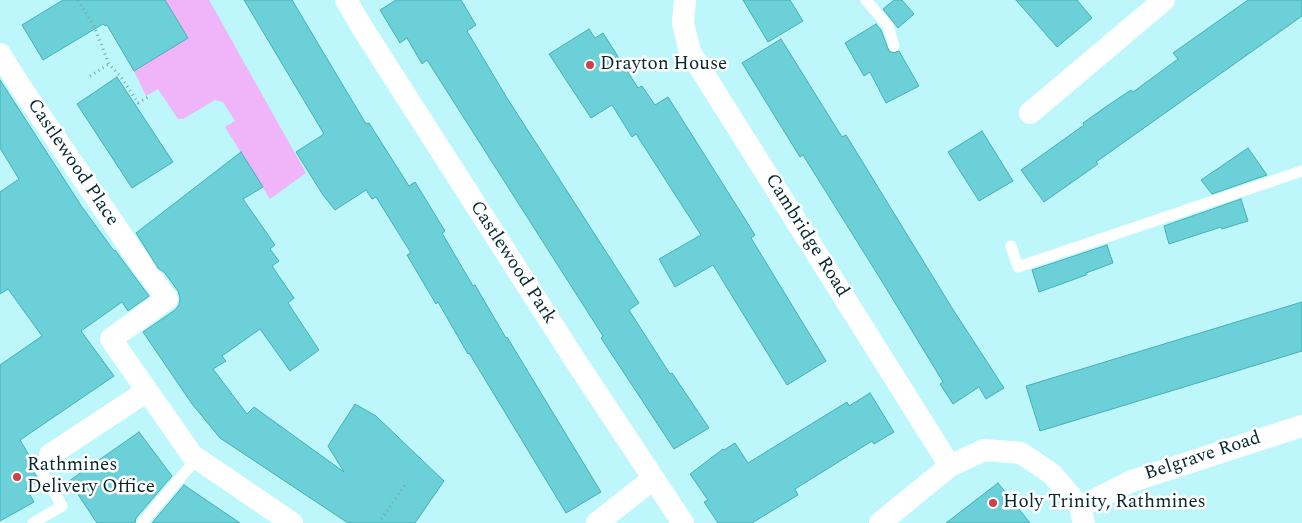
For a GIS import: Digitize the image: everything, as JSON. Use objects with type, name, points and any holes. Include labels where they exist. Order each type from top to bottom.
[{"type":"street","name":"Castlewood Park","points":[[346,0],[554,327],[653,479],[684,523]]},
{"type":"street","name":"Cambridge Road","points":[[685,0],[683,24],[690,52],[950,466]]},
{"type":"street","points":[[1030,113],[1158,2]]},
{"type":"street","name":"Castlewood Place","points":[[0,54],[48,129],[166,299],[110,339],[147,391]]},
{"type":"street","points":[[50,456],[147,391],[192,455],[292,523]]},
{"type":"street","name":"Belgrave Road","points":[[1082,515],[1132,481],[1302,426]]},
{"type":"street","points":[[880,523],[950,466],[984,450],[1021,453],[1052,474],[1082,515]]},
{"type":"street","points":[[597,523],[653,479]]},
{"type":"lane","points":[[866,0],[888,26],[894,46]]},
{"type":"lane","points":[[1011,246],[1018,267],[1302,171]]},
{"type":"lane","points":[[33,523],[62,506],[38,464],[50,456]]},
{"type":"lane","points":[[142,523],[197,458]]},
{"type":"path","points":[[78,0],[94,26],[108,64],[121,77],[138,103],[148,97]]},
{"type":"path","points":[[90,76],[108,64]]},
{"type":"path","points":[[381,519],[407,482]]},
{"type":"shaded area","points":[[165,0],[209,0],[306,173],[270,199],[225,127],[235,121],[223,102],[215,100],[183,119],[178,119],[158,89],[146,96],[134,71],[188,38]]},
{"type":"building","points":[[63,0],[165,0],[188,38],[134,71],[107,25],[103,24],[43,60],[22,25]]},
{"type":"building","points":[[244,0],[292,0],[366,124],[369,123],[409,186],[415,182],[445,231],[442,233],[473,286],[475,285],[601,492],[566,513],[438,302],[436,304],[407,255],[411,253],[376,197],[372,199],[366,190],[335,210],[323,195],[296,152],[324,134]]},
{"type":"building","points":[[396,0],[461,0],[476,25],[467,31],[507,98],[639,303],[629,310],[670,374],[672,373],[709,428],[674,449],[601,338],[603,336],[427,60],[422,64],[407,38],[400,43],[380,10]]},
{"type":"building","points":[[743,0],[790,0],[803,21],[768,42]]},
{"type":"building","points":[[894,0],[902,0],[914,14],[898,28],[883,9]]},
{"type":"building","points":[[1016,0],[1077,0],[1092,18],[1057,47]]},
{"type":"building","points":[[1248,0],[1302,0],[1302,16],[1096,162],[1098,164],[1044,202],[1021,170],[1084,125],[1083,123],[1107,106],[1131,90],[1133,92],[1178,59],[1173,53]]},
{"type":"building","points":[[876,24],[881,30],[889,51],[893,53],[899,51],[919,86],[886,103],[870,72],[864,76],[845,43]]},
{"type":"building","points":[[589,29],[595,38],[603,33],[638,88],[642,86],[655,105],[668,97],[755,235],[751,238],[826,361],[787,385],[713,265],[675,287],[659,259],[701,235],[636,134],[632,137],[612,105],[591,118],[549,54]]},
{"type":"building","points":[[781,39],[842,137],[846,135],[952,308],[1004,388],[986,399],[979,387],[953,404],[940,384],[943,382],[883,283],[803,155],[800,157],[742,63]]},
{"type":"building","points":[[117,77],[173,162],[132,188],[77,104]]},
{"type":"building","points":[[0,80],[82,207],[149,296],[128,311],[122,302],[81,331],[114,376],[20,440],[32,460],[31,467],[39,481],[26,488],[34,502],[0,521],[0,365],[42,336],[8,289],[0,294],[0,192],[19,179],[0,148]]},
{"type":"building","points":[[982,131],[1013,181],[979,201],[948,152]]},
{"type":"building","points":[[1248,148],[1267,175],[1212,194],[1201,180]]},
{"type":"building","points":[[241,152],[263,187],[243,199],[275,245],[270,249],[279,261],[272,266],[294,298],[288,303],[319,350],[290,371],[260,329],[222,356],[226,361],[213,369],[247,414],[254,407],[344,472],[328,446],[355,404],[376,416],[444,481],[415,523],[348,523],[220,438],[192,404],[143,332],[175,310],[179,305],[180,298],[178,291],[164,272],[158,268],[136,233]]},
{"type":"building","points":[[1241,199],[1248,221],[1222,229],[1221,227],[1169,244],[1164,226]]},
{"type":"building","points":[[1107,245],[1113,263],[1039,292],[1032,270]]},
{"type":"building","points":[[1302,302],[1302,351],[1040,431],[1026,386]]},
{"type":"building","points":[[870,393],[894,432],[874,444],[872,441],[795,489],[798,495],[752,523],[718,523],[704,502],[708,500],[690,474],[723,449],[735,443],[748,463],[847,402],[849,406]]},
{"type":"building","points":[[139,432],[172,476],[136,518],[135,523],[97,523],[69,481]]},
{"type":"building","name":"Holy Trinity, Rathmines","points":[[998,483],[1030,523],[946,523]]},
{"type":"building","points":[[184,485],[206,500],[240,523],[152,523]]},
{"type":"place","name":"Drayton House","points":[[590,65]]},
{"type":"place","name":"Rathmines Delivery Office","points":[[17,477]]},
{"type":"place","name":"Holy Trinity, Rathmines","points":[[993,503]]}]
